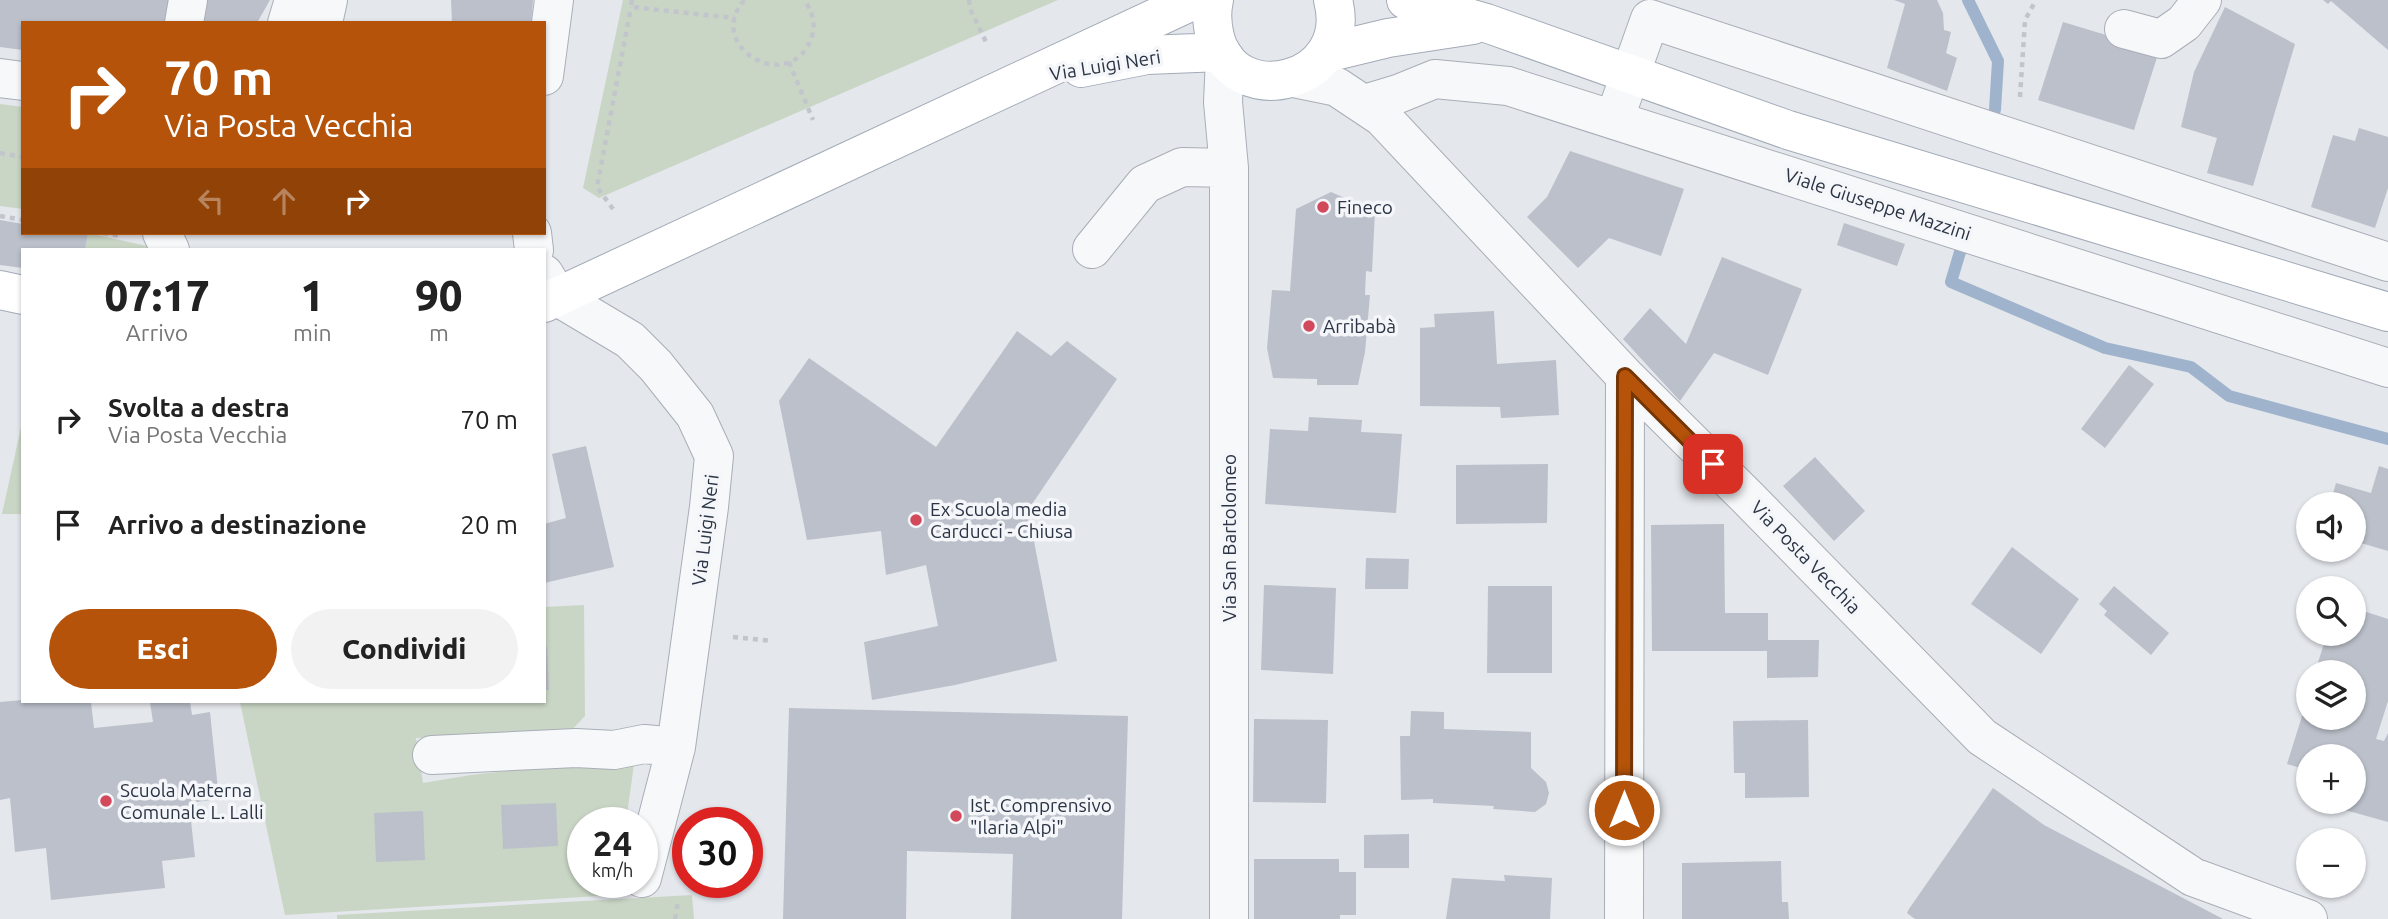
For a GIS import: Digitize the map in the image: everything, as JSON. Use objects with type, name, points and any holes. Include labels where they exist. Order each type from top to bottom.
[{"type":"main road","name":"Via Luigi Neri","points":[[549,291],[1031,78],[1194,0]]},
{"type":"main road","points":[[1214,0],[1212,23],[1223,55],[1237,69],[1252,78],[1282,80],[1312,68],[1326,53],[1335,33],[1333,0]]},
{"type":"main road","points":[[1406,0],[1486,23],[1788,130],[2388,312]]},
{"type":"main road","points":[[1326,53],[1388,38],[1486,23]]},
{"type":"main road","name":"Via Luigi Neri","points":[[1031,78],[1147,55],[1223,55]]},
{"type":"main road","points":[[0,290],[21,295]]},
{"type":"street","points":[[184,21],[188,0]]},
{"type":"street","points":[[288,21],[294,0]]},
{"type":"street","points":[[323,21],[328,0]]},
{"type":"street","points":[[546,61],[554,0]]},
{"type":"street","points":[[2124,29],[2161,39],[2184,23],[2202,0]]},
{"type":"street","points":[[1614,119],[1650,19],[2388,262]]},
{"type":"street","points":[[1223,55],[1223,102],[1229,162]]},
{"type":"street","points":[[0,78],[21,81]]},
{"type":"street","name":"Viale Giuseppe Mazzini","points":[[1365,104],[1435,79],[1508,86],[2388,368]]},
{"type":"street","points":[[1229,162],[1245,104],[1282,80]]},
{"type":"street","name":"Via Posta Vecchia","points":[[1282,80],[1337,87],[1382,117],[1625,376],[1982,737],[2193,877],[2308,919]]},
{"type":"street","points":[[1092,249],[1145,184],[1182,167],[1229,162]]},
{"type":"street","name":"Via San Bartolomeo","points":[[1228,919],[1229,162]]},
{"type":"street","name":"Via Luigi Neri","points":[[549,291],[630,340],[648,358],[695,415],[713,456],[709,507],[677,747],[658,818]]},
{"type":"street","points":[[1624,919],[1625,376]]},
{"type":"street","points":[[432,755],[576,748],[614,750],[644,744],[677,747]]},
{"type":"path","points":[[613,209],[597,187],[632,0]]},
{"type":"path","points":[[744,0],[735,18],[734,31],[745,53],[754,60],[778,65],[801,55],[810,44],[814,31],[813,17],[804,0]]},
{"type":"path","points":[[969,0],[970,9],[987,44]]},
{"type":"path","points":[[2017,140],[2025,20],[2035,0]]},
{"type":"path","points":[[631,7],[735,18]]},
{"type":"path","points":[[789,62],[813,120]]},
{"type":"path","points":[[0,153],[21,157]]},
{"type":"path","points":[[0,216],[21,220]]},
{"type":"path","points":[[732,637],[772,641]]},
{"type":"green space","points":[[623,0],[1058,0],[599,198],[583,188]]},
{"type":"green space","points":[[0,104],[21,107],[21,209],[0,206]]},
{"type":"green space","points":[[88,235],[97,235],[148,248],[85,248]]},
{"type":"green space","points":[[21,427],[21,514],[2,514]]},
{"type":"green space","points":[[584,605],[585,716],[570,732],[416,738],[423,783],[635,757],[628,807],[567,807],[567,898],[285,915],[240,703],[546,703],[546,607]]},
{"type":"green space","points":[[658,897],[692,898],[694,919],[337,919],[337,915]]},
{"type":"building","points":[[0,0],[180,0],[176,21],[21,21],[21,50],[0,47]]},
{"type":"building","points":[[197,0],[270,0],[258,21],[193,21]]},
{"type":"building","points":[[451,0],[533,0],[531,21],[452,21]]},
{"type":"building","points":[[1894,0],[1937,0],[1943,13],[1944,30],[1951,32],[1946,53],[1957,58],[1947,91],[1887,68],[1905,4]]},
{"type":"building","points":[[2323,0],[2388,0],[2388,50],[2331,1],[2328,4]]},
{"type":"building","points":[[2225,7],[2295,44],[2253,186],[2207,173],[2217,138],[2181,127],[2194,72]]},
{"type":"building","points":[[2063,22],[2159,51],[2134,130],[2038,100]]},
{"type":"building","points":[[2359,128],[2388,137],[2388,188],[2375,228],[2311,207],[2333,135],[2355,141]]},
{"type":"building","points":[[1570,151],[1684,189],[1661,256],[1609,238],[1578,268],[1527,217],[1547,197]]},
{"type":"building","points":[[1331,192],[1375,211],[1372,272],[1366,271],[1365,295],[1370,295],[1365,352],[1358,385],[1317,385],[1317,379],[1273,378],[1267,348],[1272,290],[1290,291],[1296,209]]},
{"type":"building","points":[[0,220],[21,224],[21,235],[88,235],[85,248],[21,248],[21,268],[0,265]]},
{"type":"building","points":[[1844,223],[1905,244],[1897,266],[1837,245]]},
{"type":"building","points":[[1722,257],[1802,289],[1768,375],[1714,353],[1680,401],[1623,339],[1650,308],[1686,344]]},
{"type":"building","points":[[1494,311],[1497,364],[1556,360],[1559,415],[1501,418],[1500,407],[1420,406],[1420,328],[1435,327],[1434,314]]},
{"type":"building","name":"Ex Scuola media Carducci - Chiusa","points":[[1017,331],[1051,356],[1067,341],[1117,379],[1028,510],[1057,661],[955,685],[872,700],[864,642],[938,626],[926,565],[886,575],[881,531],[807,540],[779,401],[809,358],[936,447]]},
{"type":"building","points":[[2129,365],[2154,384],[2105,448],[2081,429]]},
{"type":"building","points":[[1309,417],[1362,420],[1361,432],[1402,434],[1396,513],[1265,504],[1270,429],[1308,431]]},
{"type":"building","points":[[586,446],[614,567],[546,583],[546,523],[566,518],[552,454]]},
{"type":"building","points":[[1815,457],[1865,511],[1834,541],[1783,486]]},
{"type":"building","points":[[1548,464],[1547,523],[1456,524],[1456,465]]},
{"type":"building","points":[[2379,466],[2388,469],[2388,551],[2366,545],[2366,492],[2333,492],[2336,483],[2371,493]]},
{"type":"building","points":[[1724,524],[1725,613],[1768,613],[1768,640],[1819,640],[1818,677],[1767,678],[1767,651],[1652,651],[1651,525]]},
{"type":"building","points":[[2012,547],[2079,599],[2041,654],[1971,604]]},
{"type":"building","points":[[1366,558],[1409,559],[1408,589],[1365,589]]},
{"type":"building","points":[[1264,585],[1336,588],[1333,674],[1261,670]]},
{"type":"building","points":[[1488,586],[1552,586],[1552,673],[1487,673]]},
{"type":"building","points":[[2114,586],[2169,633],[2151,655],[2104,615],[2107,611],[2099,604]]},
{"type":"building","points":[[2366,612],[2388,619],[2388,701],[2376,739],[2384,741],[2388,733],[2388,822],[2359,814],[2366,814],[2366,744],[2296,744],[2296,767],[2287,764],[2298,730],[2366,730],[2366,660],[2319,660],[2323,646],[2366,646]]},
{"type":"building","points":[[546,647],[547,647],[549,690],[546,690]]},
{"type":"building","name":"Scuola Materna Comunale L. Lalli","points":[[0,702],[91,703],[94,728],[153,722],[150,703],[190,703],[192,715],[210,712],[219,799],[189,803],[195,857],[162,861],[165,888],[51,900],[46,848],[15,852],[10,798],[0,800]]},
{"type":"building","name":"Ist. Comprensivo \"Ilaria Alpi\"","points":[[789,708],[1128,716],[1122,919],[1011,919],[1013,854],[907,851],[906,919],[783,919]]},
{"type":"building","points":[[1411,711],[1444,712],[1444,729],[1531,732],[1531,768],[1546,782],[1549,793],[1546,804],[1535,812],[1493,809],[1494,806],[1433,803],[1433,799],[1401,800],[1400,736],[1410,736]]},
{"type":"building","points":[[1254,719],[1328,720],[1326,803],[1253,802]]},
{"type":"building","points":[[1808,720],[1809,797],[1745,798],[1745,773],[1734,773],[1733,721]]},
{"type":"building","points":[[1993,788],[2044,825],[2223,919],[1915,919],[1907,913],[1909,909]]},
{"type":"building","points":[[556,803],[558,846],[503,849],[501,805]]},
{"type":"building","points":[[423,811],[425,860],[376,862],[374,813]]},
{"type":"building","points":[[1409,834],[1409,868],[1364,868],[1364,835]]},
{"type":"building","points":[[1254,859],[1339,859],[1339,872],[1356,872],[1356,915],[1340,915],[1340,919],[1254,919]]},
{"type":"building","points":[[1781,861],[1782,902],[1788,902],[1789,919],[1682,919],[1682,863]]},
{"type":"building","points":[[1504,875],[1552,878],[1550,919],[1446,919],[1452,878],[1505,881]]},
{"type":"waterway","points":[[1968,0],[1998,61],[1995,110]]},
{"type":"waterway","points":[[1960,252],[1951,282],[2105,348],[2191,367],[2229,396],[2388,439]]},
{"type":"place","name":"Fineco","points":[[1323,207]]},
{"type":"place","name":"Arribabà","points":[[1309,326]]},
{"type":"place","name":"Ex Scuola media Carducci - Chiusa","points":[[916,520]]},
{"type":"place","name":"Scuola Materna Comunale L. Lalli","points":[[106,801]]},
{"type":"place","name":"Ist. Comprensivo \"Ilaria Alpi\"","points":[[956,816]]},
{"type":"route","points":[[1624,810],[1625,376],[1713,464]]}]
